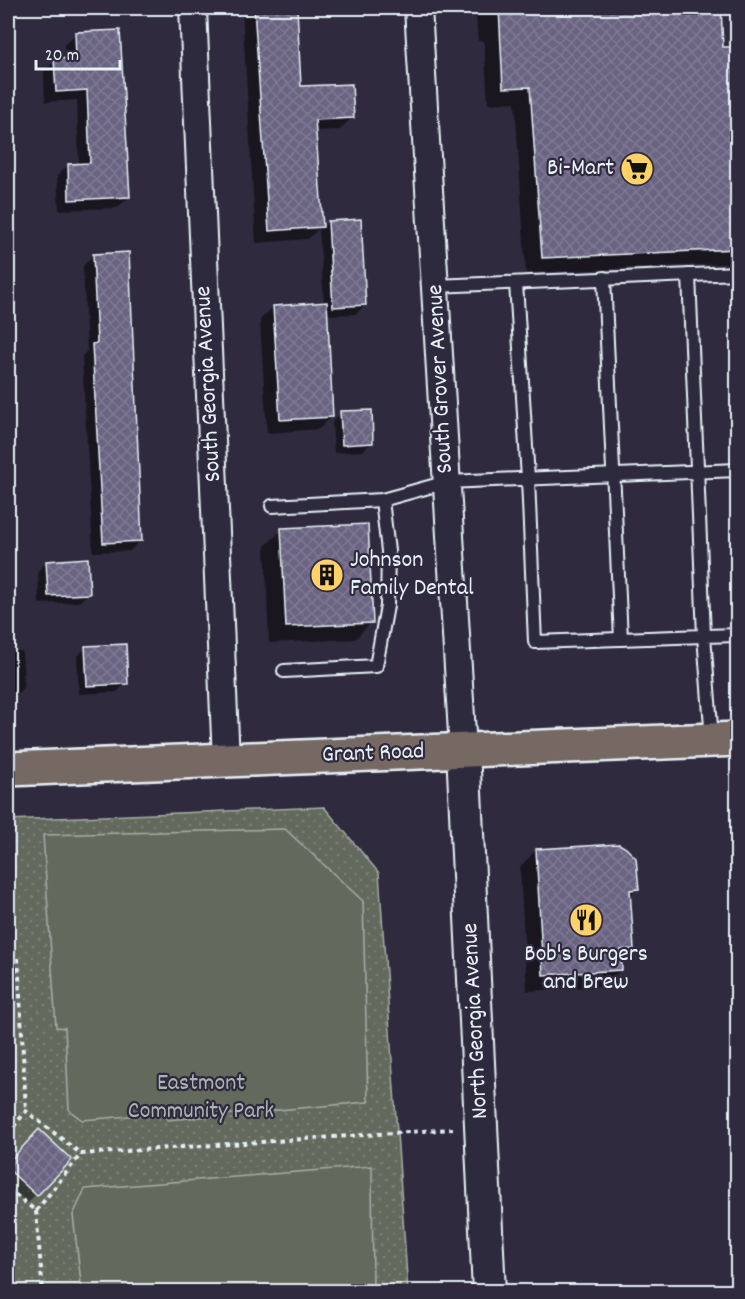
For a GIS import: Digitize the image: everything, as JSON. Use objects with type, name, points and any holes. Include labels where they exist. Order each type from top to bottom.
[{"type":"main road","name":"Grant Road","points":[[8,769],[725,739]]},
{"type":"street","name":"South Georgia Avenue","points":[[193,8],[226,760]]},
{"type":"street","name":"South Grover Avenue","points":[[418,8],[463,750]]},
{"type":"street","name":"North Georgia Avenue","points":[[463,750],[489,1292]]},
{"type":"lane","points":[[435,286],[738,273]]},
{"type":"lane","points":[[689,275],[704,636],[725,739]]},
{"type":"lane","points":[[604,278],[621,639]]},
{"type":"lane","points":[[516,282],[535,642],[738,635]]},
{"type":"lane","points":[[272,506],[381,500],[447,482],[738,470]]},
{"type":"lane","points":[[284,671],[376,666],[387,606],[388,551],[381,500]]},
{"type":"path","points":[[8,1134],[26,1111],[18,958]]},
{"type":"path","points":[[26,1111],[81,1155],[481,1127]]},
{"type":"path","points":[[43,1292],[36,1211],[81,1155]]},
{"type":"path","points":[[8,1189],[36,1211]]},
{"type":"green space","name":"Eastmont Community Park","points":[[324,807],[379,873],[408,1291],[8,1291],[8,820]]},
{"type":"green space","points":[[285,829],[363,901],[368,1102],[167,1120],[165,1113],[82,1120],[69,1110],[65,1028],[56,1027],[43,835]]},
{"type":"green space","points":[[372,1166],[373,1291],[82,1291],[73,1215],[85,1189]]},
{"type":"building","points":[[254,8],[297,8],[301,86],[352,84],[354,118],[315,120],[323,227],[269,231]]},
{"type":"building","name":"Bi-Mart","points":[[499,8],[721,8],[723,47],[738,47],[738,249],[542,258],[530,87],[503,88]]},
{"type":"building","points":[[120,30],[130,197],[69,200],[68,164],[90,163],[87,90],[56,92],[54,59],[76,58],[75,32]]},
{"type":"building","points":[[361,219],[366,305],[333,307],[328,221]]},
{"type":"building","points":[[129,252],[142,541],[103,543],[92,344],[97,343],[93,254]]},
{"type":"building","points":[[327,302],[333,417],[280,420],[273,306]]},
{"type":"building","points":[[372,410],[373,443],[342,445],[340,411]]},
{"type":"building","name":"Johnson Family Dental","points":[[368,524],[373,623],[286,627],[281,528]]},
{"type":"building","points":[[88,558],[90,594],[48,596],[46,561]]},
{"type":"building","points":[[126,644],[128,684],[87,686],[85,646]]},
{"type":"building","name":"Bob's Burgers and Brew","points":[[619,844],[636,858],[639,889],[630,890],[634,949],[621,950],[622,970],[543,975],[536,849]]},
{"type":"building","points":[[39,1129],[72,1160],[37,1196],[8,1169],[8,1163]]},
{"type":"place","name":"Bi-Mart","points":[[637,169]]},
{"type":"place","name":"Johnson Family Dental","points":[[327,575]]},
{"type":"place","name":"Bob's Burgers and Brew","points":[[586,920]]}]
